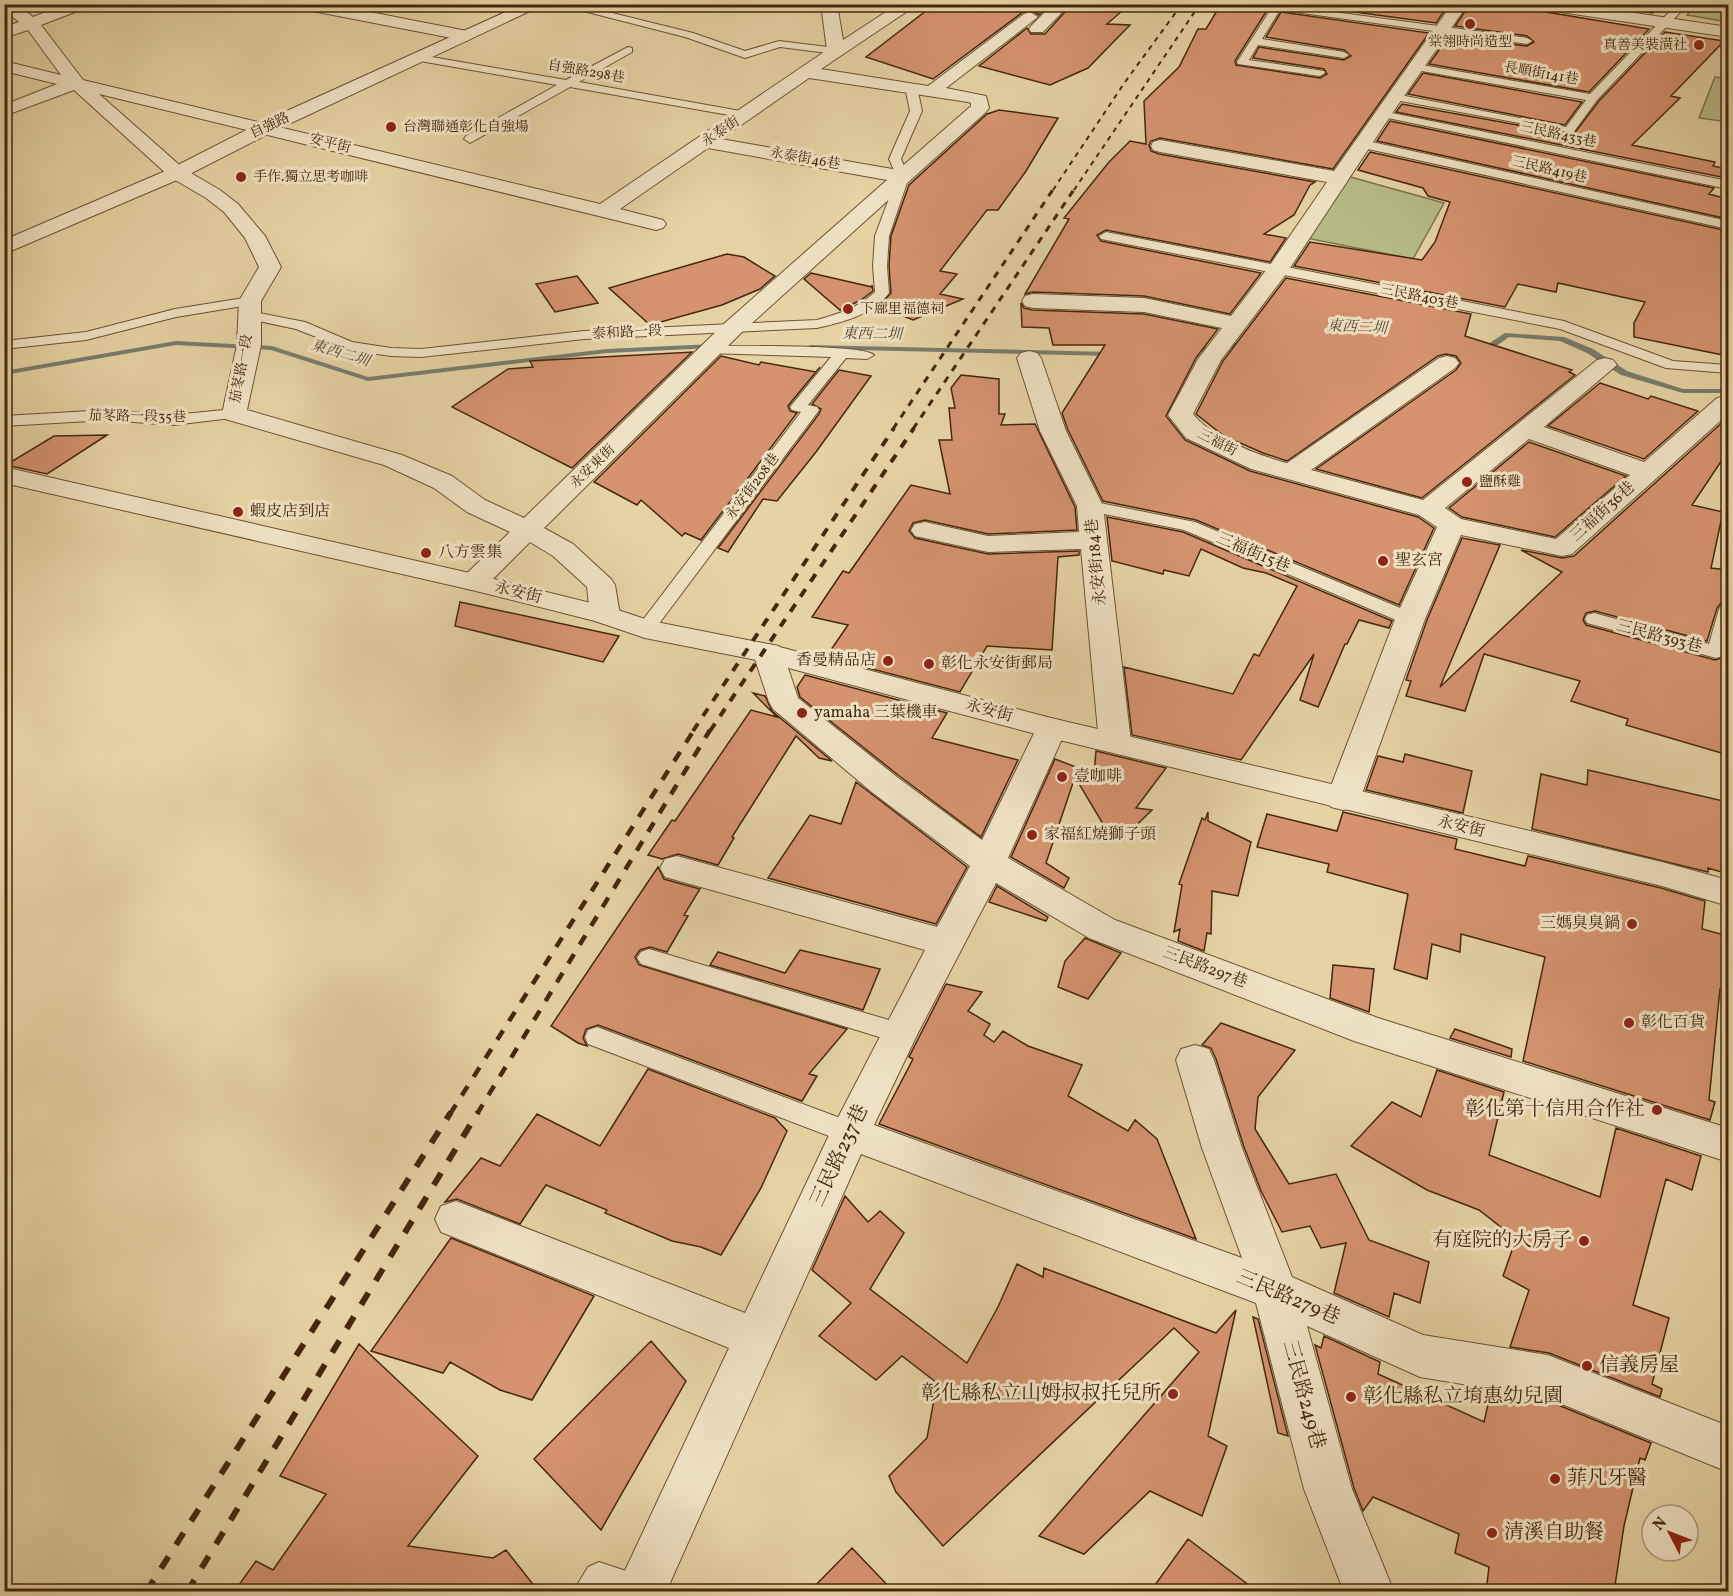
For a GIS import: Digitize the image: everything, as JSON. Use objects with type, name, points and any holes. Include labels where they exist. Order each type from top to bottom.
[{"type":"street","points":[[6,4],[31,23],[76,83],[177,173],[213,194],[231,208],[255,236],[270,267],[250,308]]},
{"type":"street","points":[[4,33],[82,4]]},
{"type":"street","points":[[302,4],[467,36]]},
{"type":"street","name":"自強路","points":[[4,248],[177,173],[265,128],[537,4]]},
{"type":"street","points":[[830,4],[836,51]]},
{"type":"street","name":"永泰街","points":[[604,211],[747,115],[804,72],[910,4]]},
{"type":"street","points":[[932,91],[1062,4]]},
{"type":"street","name":"三福街","points":[[1452,525],[1428,509],[1260,464],[1195,433],[1180,415],[1215,352],[1278,269],[1338,178],[1460,4]]},
{"type":"street","points":[[1540,4],[1728,32]]},
{"type":"street","name":"泰和路一段","points":[[836,51],[911,87]]},
{"type":"street","name":"安平街","points":[[4,66],[656,224]]},
{"type":"street","name":"泰和路一段","points":[[804,72],[911,87],[980,100],[980,108],[903,177]]},
{"type":"street","points":[[4,111],[76,83]]},
{"type":"street","name":"永泰街46巷","points":[[706,142],[903,177]]},
{"type":"street","points":[[1160,146],[1338,178]]},
{"type":"street","points":[[734,327],[903,177]]},
{"type":"street","points":[[1033,301],[1144,305],[1235,324]]},
{"type":"street","name":"茄苳路一段","points":[[250,308],[249,345],[234,414],[393,460],[443,482],[476,506],[528,530],[563,550],[601,585],[605,615]]},
{"type":"street","name":"永安東街","points":[[474,582],[734,327]]},
{"type":"street","name":"永安街184巷","points":[[1029,358],[1053,431],[1090,506],[1115,742]]},
{"type":"street","points":[[1290,472],[1447,363]]},
{"type":"street","points":[[1428,509],[1605,365]]},
{"type":"street","name":"三福街36巷","points":[[1452,525],[1562,548],[1726,403]]},
{"type":"street","name":"三福街36巷","points":[[1526,429],[1647,472]]},
{"type":"street","name":"永安街","points":[[4,475],[474,582],[605,615],[645,629],[768,653],[1051,728],[1662,874],[1728,893]]},
{"type":"street","points":[[1343,799],[1410,619],[1452,525]]},
{"type":"street","points":[[925,530],[988,544],[1095,540]]},
{"type":"street","name":"三民路297巷","points":[[768,653],[784,702],[885,785],[989,863],[1102,929],[1367,1030],[1728,1145]]},
{"type":"street","name":"三民路237巷","points":[[639,1591],[850,1133],[899,1033],[989,863],[1051,728]]},
{"type":"street","points":[[677,868],[947,943]]},
{"type":"street","name":"三民路249巷","points":[[1195,1060],[1222,1148],[1275,1290],[1328,1489],[1369,1592]]},
{"type":"street","name":"三民路279巷","points":[[850,1133],[1275,1290],[1420,1356],[1548,1377],[1728,1449]]},
{"type":"street","points":[[456,1219],[755,1338]]},
{"type":"lane","points":[[561,4],[689,35],[745,55],[779,44],[836,51]]},
{"type":"lane","name":"長順街141巷","points":[[1416,67],[1593,98],[1683,4]]},
{"type":"lane","points":[[1320,73],[1242,62],[1278,6],[1527,41]]},
{"type":"lane","points":[[1255,41],[1344,55]]},
{"type":"lane","points":[[470,139],[628,50]]},
{"type":"lane","name":"自強路298巷","points":[[420,58],[747,115]]},
{"type":"lane","name":"泰和路一段","points":[[250,308],[300,325],[348,346],[391,352],[421,352],[584,335],[817,324],[852,315],[866,309],[882,293],[880,266],[882,236],[903,177],[895,159],[916,111],[911,87]]},
{"type":"lane","points":[[1395,97],[1569,131],[1593,98]]},
{"type":"lane","name":"三民路433巷","points":[[1382,114],[1728,185]]},
{"type":"lane","name":"三民路419巷","points":[[1363,144],[1728,225]]},
{"type":"lane","name":"三民路403巷","points":[[1106,236],[1564,325],[1671,365],[1728,369]]},
{"type":"lane","points":[[4,345],[86,336],[175,313],[250,308]]},
{"type":"lane","points":[[817,324],[824,352]]},
{"type":"lane","points":[[711,351],[824,352],[867,356]]},
{"type":"lane","name":"永安街208巷","points":[[645,629],[811,410],[798,407],[842,353]]},
{"type":"lane","name":"茄苳路一段35巷","points":[[4,421],[107,415],[173,420],[234,414]]},
{"type":"lane","name":"三福街15巷","points":[[1090,506],[1189,526],[1410,619]]},
{"type":"lane","name":"三民路393巷","points":[[1594,619],[1716,652],[1728,609]]},
{"type":"lane","points":[[649,958],[899,1033]]},
{"type":"lane","points":[[597,1037],[850,1133]]},
{"type":"lane","name":"三民路237巷","points":[[589,1592],[599,1578],[639,1591]]},
{"type":"green space","points":[[1697,4],[1728,5],[1728,22],[1687,15]]},
{"type":"green space","points":[[1715,77],[1728,79],[1728,122],[1699,118]]},
{"type":"green space","points":[[1347,176],[1444,203],[1413,259],[1306,238]]},
{"type":"building","points":[[935,4],[1049,4],[1039,15],[1031,10],[1023,12],[933,79],[866,57]]},
{"type":"building","points":[[1072,4],[1112,4],[1105,10],[1122,11],[1107,24],[1130,25],[1088,68],[1050,85],[979,66],[1027,28],[1031,34],[1045,34]]},
{"type":"building","points":[[1221,4],[1271,4],[1235,61],[1236,65],[1320,78],[1327,74],[1324,69],[1253,58],[1259,47],[1344,60],[1351,56],[1344,50],[1266,37],[1281,12],[1429,33],[1333,169],[1160,138],[1151,141],[1149,145],[1151,151],[1159,154],[1315,182],[1310,185],[1294,215],[1264,234],[1286,238],[1270,262],[1106,230],[1097,235],[1101,241],[1261,273],[1230,314],[1144,296],[1033,292],[1025,294],[1069,219],[1064,218],[1109,162],[1130,141],[1146,144],[1144,101],[1179,67],[1198,29],[1206,29]]},
{"type":"building","points":[[1295,4],[1449,4],[1436,23]]},
{"type":"building","points":[[1470,4],[1530,4],[1540,11],[1649,29],[1589,92],[1429,64],[1449,36],[1527,46],[1534,42],[1527,36],[1455,26]]},
{"type":"building","points":[[1593,4],[1659,4],[1653,13]]},
{"type":"building","points":[[1665,32],[1724,41],[1671,96],[1680,98],[1632,145],[1715,162],[1713,166],[1727,169],[1721,177],[1396,112],[1402,104],[1573,135],[1599,101]]},
{"type":"building","points":[[1423,73],[1582,102],[1565,125],[1408,94]]},
{"type":"building","points":[[999,110],[1058,118],[1026,171],[998,210],[987,210],[940,271],[957,274],[940,294],[963,299],[913,320],[879,306],[891,293],[889,266],[891,236],[909,185],[987,114]]},
{"type":"building","points":[[1390,121],[1714,188],[1709,194],[1728,199],[1728,219],[1377,141]]},
{"type":"building","points":[[1370,152],[1728,231],[1728,356],[1634,337],[1634,323],[1645,302],[1558,283],[1556,292],[1518,284],[1505,307],[1294,266],[1310,242],[1422,260],[1435,242],[1450,202],[1428,196],[1423,188],[1358,170]]},
{"type":"building","points":[[727,254],[744,257],[775,276],[760,289],[722,305],[650,325],[609,288]]},
{"type":"building","points":[[811,273],[872,287],[872,285],[873,291],[861,300],[840,310],[804,279]]},
{"type":"building","points":[[577,276],[598,303],[555,312],[536,284]]},
{"type":"building","points":[[1286,278],[1471,314],[1465,336],[1572,370],[1569,372],[1575,375],[1422,498],[1316,469],[1456,370],[1461,363],[1456,356],[1446,354],[1438,356],[1287,461],[1263,453],[1224,436],[1196,414],[1223,361]]},
{"type":"building","points":[[1021,303],[1024,308],[1032,310],[1144,314],[1218,329],[1196,358],[1166,416],[1185,440],[1250,471],[1418,517],[1434,528],[1399,605],[1196,520],[1103,501],[1062,413],[1105,345],[1053,345],[1049,328],[1022,327]]},
{"type":"building","points":[[692,352],[572,468],[452,407],[508,369],[533,367],[530,361]]},
{"type":"building","points":[[721,356],[759,365],[761,362],[816,372],[788,406],[790,411],[797,413],[701,540],[685,533],[682,536],[641,500],[637,505],[594,482]]},
{"type":"building","points":[[839,370],[871,376],[777,501],[763,499],[728,552],[718,548],[819,414],[821,409],[812,404]]},
{"type":"building","points":[[961,375],[999,379],[999,414],[1005,414],[1001,425],[1035,424],[1075,507],[1077,530],[988,534],[925,520],[913,523],[909,531],[915,538],[988,554],[1079,551],[1079,555],[1058,557],[1052,650],[987,646],[960,692],[826,657],[848,625],[812,617],[843,571],[849,573],[911,485],[950,494],[939,440],[952,440],[949,408],[955,408],[951,388]]},
{"type":"building","points":[[1600,383],[1648,399],[1651,396],[1698,411],[1644,459],[1548,426]]},
{"type":"building","points":[[1725,420],[1728,421],[1728,451],[1692,505],[1723,512],[1711,568],[1728,570],[1728,601],[1721,603],[1717,608],[1707,641],[1595,611],[1586,613],[1583,620],[1586,625],[1715,660],[1725,657],[1728,647],[1728,755],[1626,725],[1628,719],[1571,701],[1580,681],[1484,654],[1465,711],[1406,696],[1411,681],[1406,680],[1427,620],[1462,538],[1500,545],[1440,687],[1562,572],[1521,550],[1562,558],[1574,556]]},
{"type":"building","points":[[107,435],[47,474],[6,465],[54,436]]},
{"type":"building","points":[[1529,442],[1626,476],[1555,537],[1462,517],[1449,508]]},
{"type":"building","points":[[1107,517],[1183,532],[1392,621],[1389,628],[1359,620],[1345,644],[1318,707],[1300,700],[1314,654],[1241,760],[1132,735],[1124,667],[1233,694],[1254,654],[1259,656],[1297,586],[1266,573],[1243,568],[1201,549],[1189,576],[1164,570],[1163,574],[1112,561]]},
{"type":"building","points":[[460,602],[619,636],[603,662],[455,626]]},
{"type":"building","points":[[805,675],[947,713],[932,738],[1018,760],[981,837],[800,697],[797,687]]},
{"type":"building","points":[[753,693],[765,696],[772,711],[832,761],[819,758],[796,736],[732,837],[734,838],[718,865],[678,854],[662,859],[648,855],[672,820],[675,821],[751,710],[777,717]]},
{"type":"building","points":[[1096,751],[1166,768],[1136,808],[1152,810],[1124,837],[1112,839],[1075,777],[1046,863],[1069,878],[1064,888],[1011,857],[1055,759],[1094,774]]},
{"type":"building","points":[[1405,754],[1472,771],[1463,813],[1366,790],[1378,756],[1403,762]]},
{"type":"building","points":[[1588,770],[1728,802],[1728,874],[1708,868],[1708,872],[1532,829],[1541,774],[1587,785]]},
{"type":"building","points":[[856,782],[967,867],[936,924],[768,878],[810,815],[841,824]]},
{"type":"building","points":[[1208,812],[1208,821],[1251,842],[1238,896],[1212,891],[1211,934],[1207,933],[1204,951],[1178,941],[1180,929],[1174,932],[1182,885],[1179,884],[1202,818],[1205,820]]},
{"type":"building","points":[[1343,812],[1457,839],[1455,849],[1525,866],[1528,856],[1705,901],[1702,929],[1728,936],[1728,973],[1726,991],[1720,989],[1709,1100],[1715,1102],[1710,1120],[1523,1061],[1545,957],[1461,934],[1460,952],[1432,944],[1427,979],[1394,969],[1408,894],[1327,872],[1329,864],[1257,847],[1267,814],[1337,831]]},
{"type":"building","points":[[658,867],[664,879],[700,889],[684,915],[688,916],[667,952],[650,947],[640,950],[635,957],[639,965],[847,1029],[809,1074],[817,1076],[802,1101],[598,1025],[586,1029],[583,1038],[587,1046],[551,1026]]},
{"type":"building","points":[[997,886],[1048,917],[1046,921],[989,902]]},
{"type":"building","points":[[1085,938],[1121,953],[1088,999],[1058,987],[1065,961]]},
{"type":"building","points":[[800,950],[880,969],[863,1010],[710,965],[718,952],[785,973]]},
{"type":"building","points":[[1333,965],[1374,969],[1369,1012],[1330,998]]},
{"type":"building","points":[[946,984],[982,992],[968,1011],[990,1024],[984,1035],[994,1042],[1003,1031],[1028,1046],[1082,1065],[1068,1096],[1128,1131],[1135,1120],[1157,1139],[1196,1239],[879,1124],[913,1059],[909,1057]]},
{"type":"building","points":[[1221,1023],[1295,1050],[1258,1097],[1255,1129],[1289,1184],[1336,1174],[1369,1240],[1429,1262],[1420,1303],[1394,1293],[1389,1317],[1334,1293],[1346,1243],[1321,1248],[1310,1226],[1282,1232],[1261,1191],[1244,1147],[1216,1059],[1211,1048],[1202,1045]]},
{"type":"building","points":[[1455,1029],[1512,1049],[1511,1057],[1450,1038]]},
{"type":"building","points":[[648,1069],[775,1118],[787,1131],[761,1188],[721,1255],[701,1247],[672,1241],[605,1213],[607,1210],[546,1185],[520,1224],[457,1199],[445,1202],[481,1158],[500,1166],[537,1114],[600,1146]]},
{"type":"building","points":[[1437,1070],[1504,1092],[1489,1155],[1600,1197],[1616,1128],[1701,1156],[1692,1190],[1666,1179],[1633,1305],[1669,1318],[1652,1384],[1662,1389],[1660,1397],[1549,1353],[1510,1347],[1529,1290],[1503,1276],[1516,1239],[1479,1210],[1427,1190],[1351,1146],[1392,1102],[1421,1117]]},
{"type":"building","points":[[845,1196],[868,1222],[880,1211],[904,1233],[870,1289],[967,1363],[998,1307],[1017,1264],[1043,1277],[1044,1268],[1216,1333],[1236,1310],[1208,1436],[1227,1446],[1202,1516],[1150,1491],[1084,1554],[1039,1536],[1199,1352],[1174,1328],[943,1546],[896,1492],[889,1476],[927,1438],[937,1383],[902,1356],[876,1380],[819,1336],[851,1303],[812,1270]]},
{"type":"building","points":[[451,1238],[594,1296],[532,1400],[500,1390],[450,1362],[443,1373],[371,1351]]},
{"type":"building","points":[[1253,1317],[1258,1319],[1288,1436],[1278,1433]]},
{"type":"building","points":[[1324,1336],[1380,1362],[1378,1374],[1484,1422],[1491,1391],[1546,1400],[1651,1443],[1645,1460],[1640,1458],[1624,1526],[1614,1592],[1486,1592],[1489,1567],[1455,1553],[1459,1534],[1373,1497],[1363,1511],[1354,1488],[1315,1345],[1321,1348]]},
{"type":"building","points":[[651,1341],[686,1381],[601,1530],[534,1459]]},
{"type":"building","points":[[359,1344],[478,1456],[408,1546],[493,1558],[506,1550],[539,1592],[234,1592],[256,1561],[273,1570],[326,1494],[280,1476]]},
{"type":"building","points":[[1188,1539],[1258,1592],[1150,1592]]},
{"type":"building","points":[[852,1548],[894,1592],[809,1592]]},
{"type":"waterway","name":"東西二圳","points":[[1482,352],[1508,335],[1561,339],[1590,351],[1624,373],[1683,391],[1728,391]]},
{"type":"waterway","name":"東西二圳","points":[[4,373],[176,343],[272,348],[368,379],[607,351],[713,346]]},
{"type":"waterway","name":"東西二圳","points":[[1188,352],[1249,343]]},
{"type":"waterway","name":"東西二圳","points":[[813,347],[1112,354]]},
{"type":"railway","points":[[1053,190],[1125,82],[1182,4]]},
{"type":"railway","points":[[1074,190],[1200,4]]},
{"type":"railway","points":[[893,429],[1054,188]]},
{"type":"railway","points":[[913,429],[1075,188]]},
{"type":"railway","points":[[693,731],[894,428]]},
{"type":"railway","points":[[710,731],[914,428]]},
{"type":"railway","points":[[450,1114],[694,730]]},
{"type":"railway","points":[[477,1114],[710,730]]},
{"type":"railway","points":[[146,1592],[451,1112]]},
{"type":"railway","points":[[187,1592],[478,1112]]},
{"type":"place","name":"棠翎時尚造型","points":[[1470,24]]},
{"type":"place","name":"真善美裝潢社","points":[[1699,45]]},
{"type":"place","name":"台灣聯通彰化自強場","points":[[391,127]]},
{"type":"place","name":"手作.獨立思考咖啡","points":[[241,177]]},
{"type":"place","name":"下廍里福德祠","points":[[848,309]]},
{"type":"place","name":"鹽酥雞","points":[[1467,482]]},
{"type":"place","name":"蝦皮店到店","points":[[238,512]]},
{"type":"place","name":"八方雲集","points":[[426,553]]},
{"type":"place","name":"聖玄宮","points":[[1383,561]]},
{"type":"place","name":"香曼精品店","points":[[888,661]]},
{"type":"place","name":"彰化永安街郵局","points":[[929,664]]},
{"type":"place","name":"yamaha 三葉機車","points":[[802,713]]},
{"type":"place","name":"壹咖啡","points":[[1062,777]]},
{"type":"place","name":"家福紅燒獅子頭","points":[[1032,835]]},
{"type":"place","name":"三媽臭臭鍋","points":[[1632,924]]},
{"type":"place","name":"彰化百貨","points":[[1629,1023]]},
{"type":"place","name":"彰化第十信用合作社","points":[[1657,1110]]},
{"type":"place","name":"有庭院的大房子","points":[[1584,1241]]},
{"type":"place","name":"信義房屋","points":[[1587,1366]]},
{"type":"place","name":"彰化縣私立山姆叔叔托兒所","points":[[1173,1394]]},
{"type":"place","name":"彰化縣私立堉惠幼兒園","points":[[1351,1397]]},
{"type":"place","name":"菲凡牙醫","points":[[1555,1479]]},
{"type":"place","name":"清溪自助餐","points":[[1492,1533]]}]
